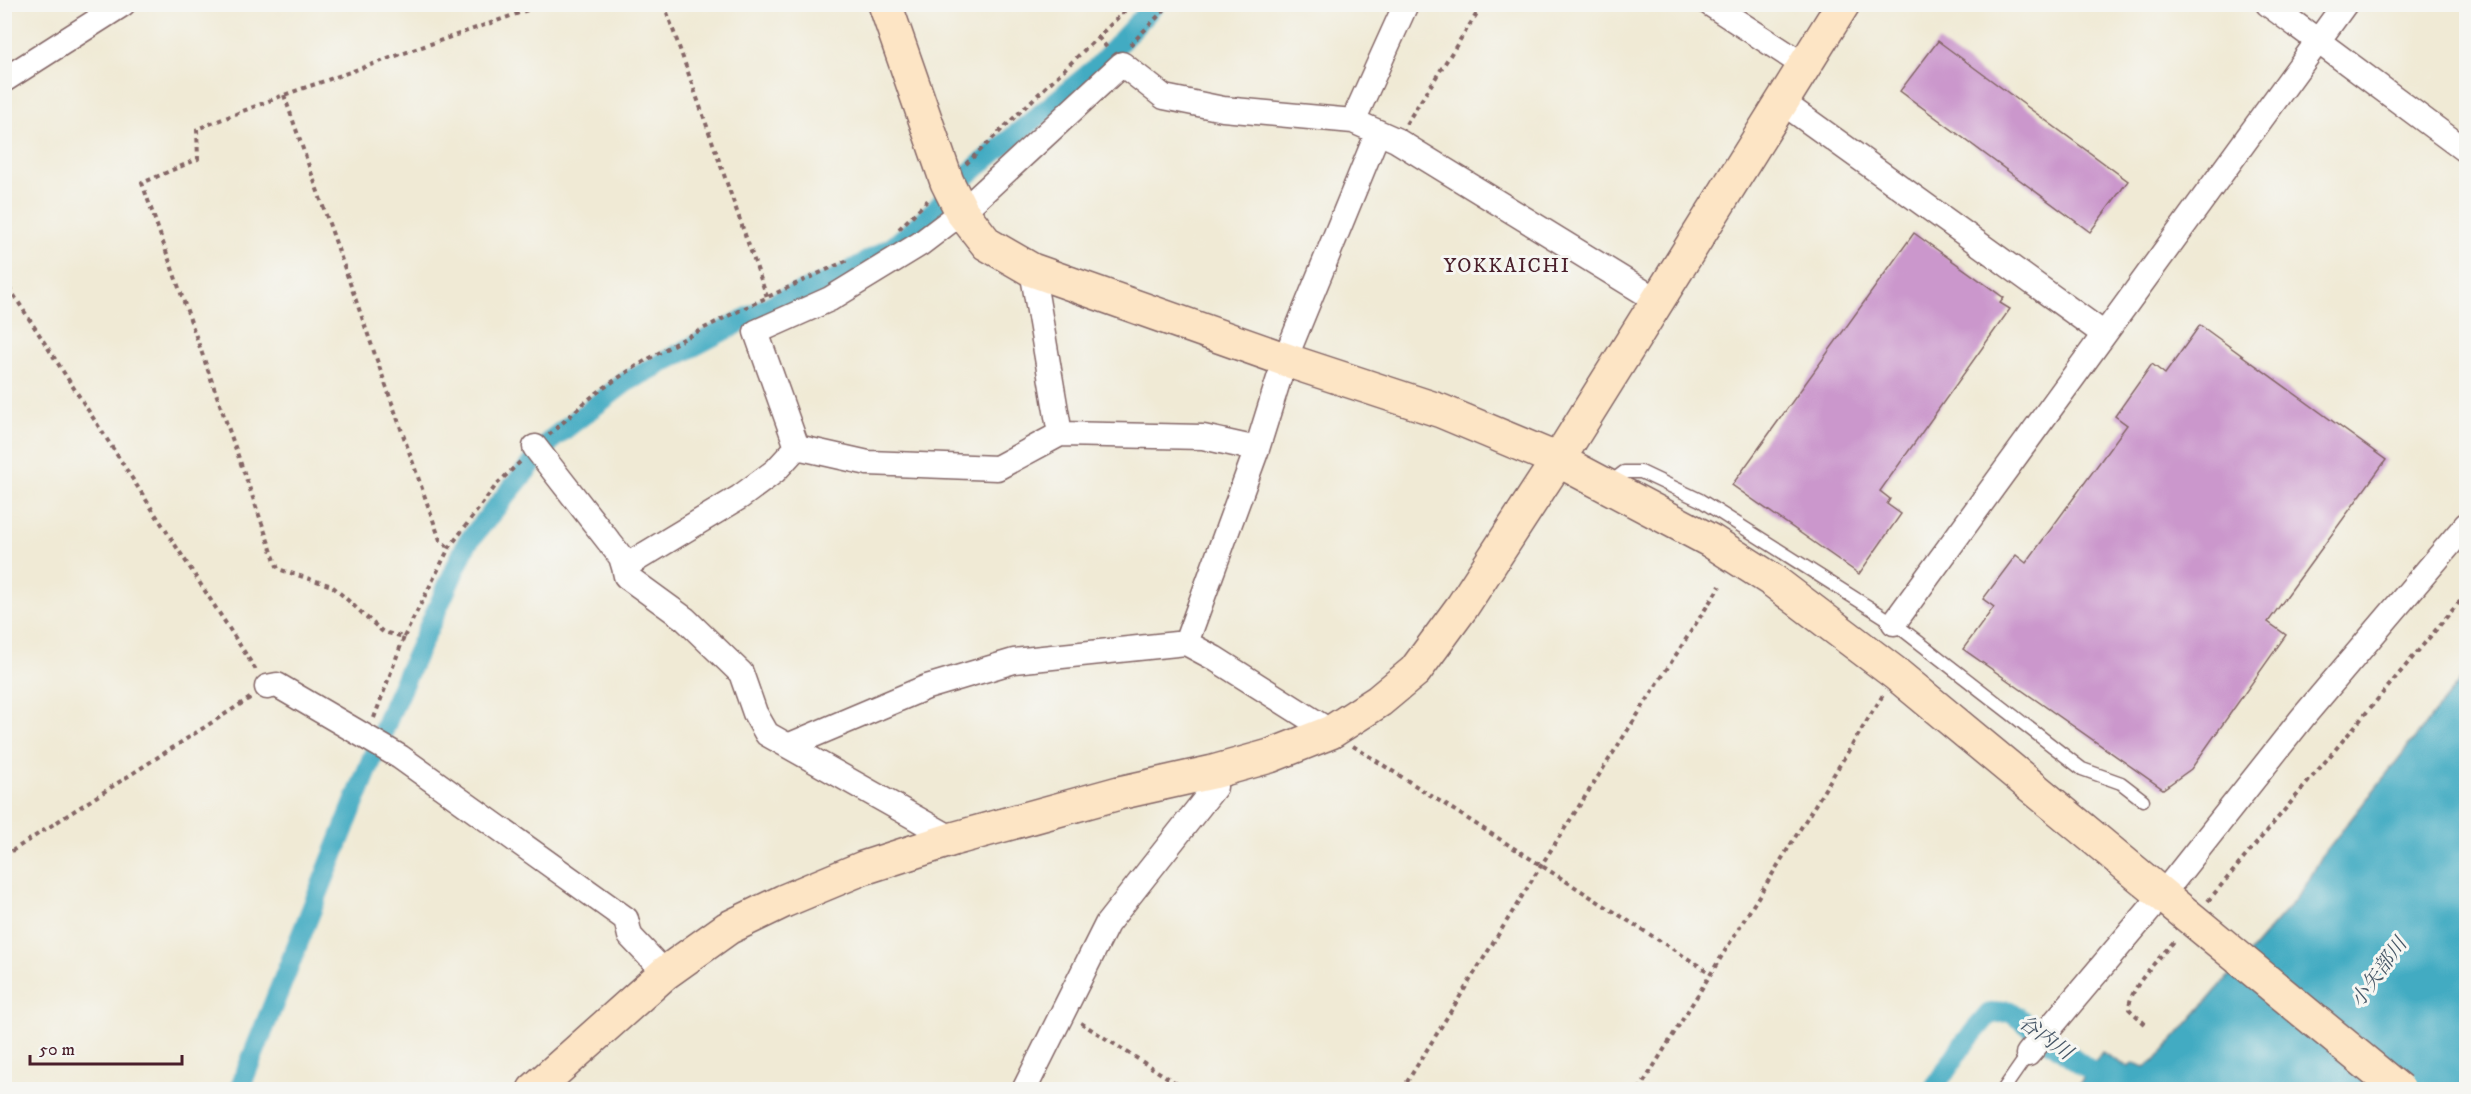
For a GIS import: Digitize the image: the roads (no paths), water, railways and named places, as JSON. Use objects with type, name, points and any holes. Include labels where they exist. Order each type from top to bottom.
[{"type":"street","points":[[4,80],[123,4]]},
{"type":"street","points":[[885,4],[953,195],[987,244],[1032,270],[1441,411],[1558,460],[1711,542],[1772,580],[1896,674],[2178,902],[2399,1089]]},
{"type":"street","points":[[1353,121],[1406,4]]},
{"type":"street","points":[[1710,4],[1805,66]]},
{"type":"street","points":[[534,1089],[665,973],[728,928],[784,901],[863,868],[953,839],[1119,793],[1213,772],[1270,756],[1331,732],[1379,701],[1415,671],[1462,607],[1558,460],[1843,4]]},
{"type":"street","points":[[2268,4],[2466,151]]},
{"type":"street","points":[[1894,622],[2345,4]]},
{"type":"street","points":[[797,447],[756,332],[830,299],[920,244],[953,195],[1122,64],[1164,97],[1223,109],[1353,121],[1387,136],[1658,301]]},
{"type":"street","points":[[1782,102],[2104,334]]},
{"type":"street","points":[[1186,644],[1257,449],[1286,359],[1387,136]]},
{"type":"street","points":[[1032,270],[1060,434]]},
{"type":"street","points":[[797,447],[868,463],[997,468],[1060,434],[1203,437],[1257,449]]},
{"type":"street","points":[[535,447],[621,557],[626,576],[685,619],[741,673],[760,724],[767,734],[953,839]]},
{"type":"street","points":[[624,567],[740,497],[775,471],[797,447]]},
{"type":"street","points":[[2028,1054],[2059,1019],[2178,902],[2303,717],[2466,525]]},
{"type":"street","points":[[790,745],[927,687],[1014,661],[1186,644],[1214,658],[1331,732]]},
{"type":"street","points":[[267,687],[277,685],[400,757],[626,920],[630,936],[665,973]]},
{"type":"street","points":[[1024,1089],[1107,924],[1215,787],[1213,772]]},
{"type":"lane","points":[[1610,488],[1615,479],[1624,472],[1641,472],[1700,500],[1894,622],[2082,769],[2121,783],[2143,800]]},
{"type":"lane","points":[[2003,1089],[2028,1054]]},
{"type":"water","name":"小矢部川","points":[[2466,673],[2466,1089],[2075,1090],[2102,1052],[2128,1067],[2134,1063],[2145,1067],[2154,1062],[2302,892],[2322,856]]},
{"type":"waterway","points":[[239,1090],[394,704],[467,543],[552,439],[626,382],[783,299],[840,277],[894,246],[937,208],[966,176],[1097,67],[1155,4]]},
{"type":"waterway","name":"谷内川","points":[[1933,1090],[1962,1046],[1989,1014],[2009,1011],[2117,1090]]},
{"type":"district","name":"YOKKAICHI","points":[[1507,265]]}]
